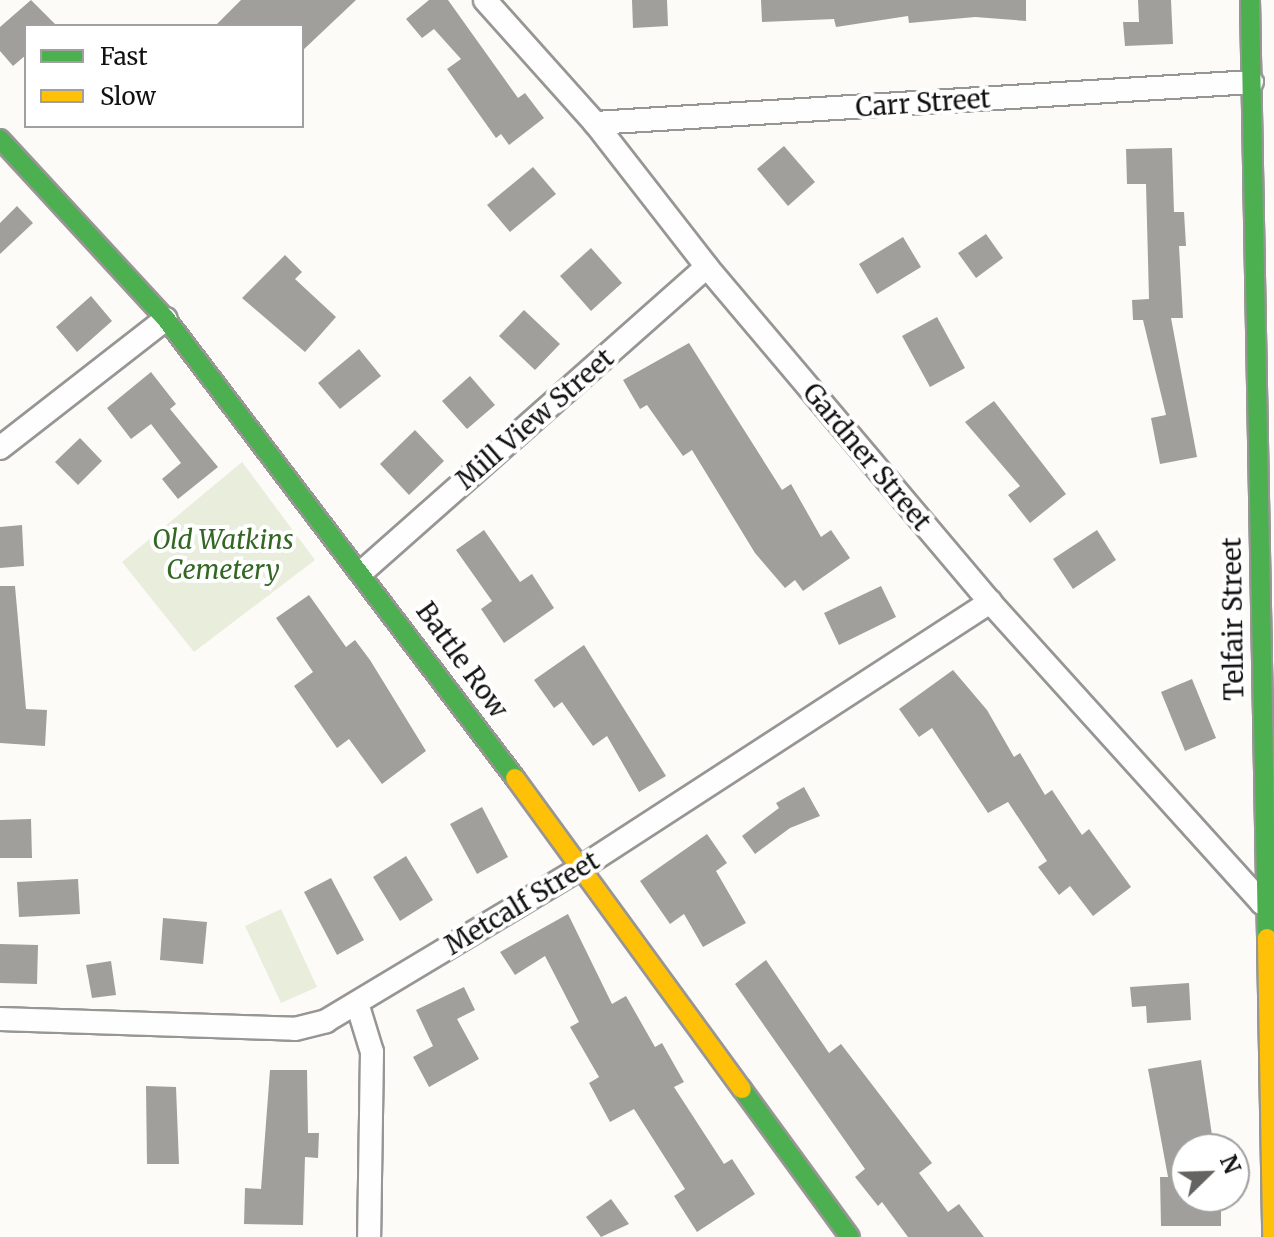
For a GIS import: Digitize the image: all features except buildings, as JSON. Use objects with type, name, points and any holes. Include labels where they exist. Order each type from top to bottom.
[{"type":"street","name":"Gardner Street","points":[[485,0],[595,123],[707,267],[990,602],[1268,903]]},
{"type":"street","name":"Telfair Street","points":[[1250,0],[1272,1237]]},
{"type":"street","name":"Carr Street","points":[[595,123],[1252,82]]},
{"type":"street","name":"Battle Row","points":[[0,139],[166,319],[363,571],[850,1237]]},
{"type":"street","name":"Mill View Street","points":[[363,571],[707,267]]},
{"type":"street","points":[[0,448],[166,319]]},
{"type":"street","name":"Metcalf Street","points":[[0,1019],[295,1029],[357,1003],[582,867],[990,602]]},
{"type":"street","points":[[357,1003],[372,1052],[369,1237]]},
{"type":"green space","name":"Old Watkins Cemetery","points":[[242,462],[315,560],[194,652],[122,562]]},
{"type":"green space","points":[[281,909],[317,987],[281,1003],[245,926]]},
{"type":"traffic: fast","points":[[1250,0],[1267,938]]},
{"type":"traffic: fast","points":[[0,139],[166,319],[515,778]]},
{"type":"traffic: fast","points":[[742,1089],[850,1237]]},
{"type":"traffic: slow","points":[[515,778],[742,1089]]},
{"type":"traffic: slow","points":[[1267,938],[1272,1237]]}]
